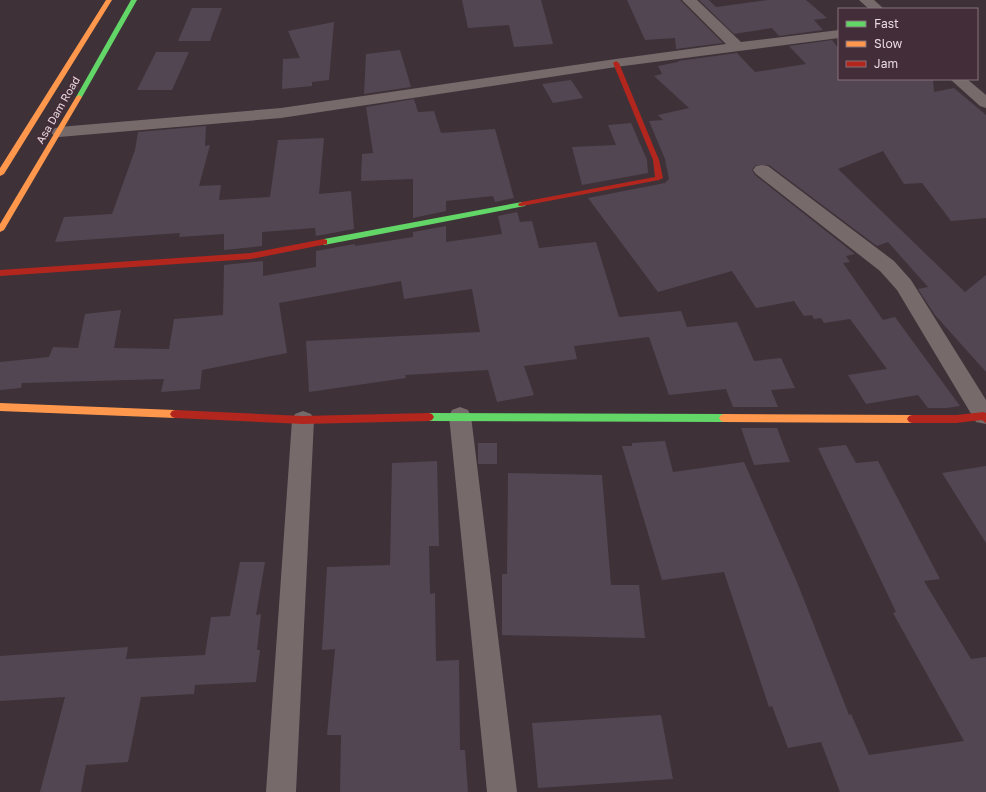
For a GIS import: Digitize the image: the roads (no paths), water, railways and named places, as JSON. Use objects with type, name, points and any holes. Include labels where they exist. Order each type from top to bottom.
[{"type":"street","name":"Asa Dam Road","points":[[0,174],[109,0]]},
{"type":"street","name":"Asa Dam Road","points":[[0,230],[59,132],[134,0]]},
{"type":"street","points":[[689,0],[737,47]]},
{"type":"street","points":[[866,0],[876,8]]},
{"type":"street","points":[[59,132],[281,113],[616,63],[838,34]]},
{"type":"street","points":[[0,274],[251,256],[659,178],[656,160],[616,63]]},
{"type":"street","points":[[959,80],[986,103]]},
{"type":"street","points":[[0,407],[303,420],[460,416],[956,419],[985,417],[904,285],[887,266],[762,170]]},
{"type":"street","points":[[460,416],[502,792]]},
{"type":"street","points":[[282,792],[303,420]]}]
